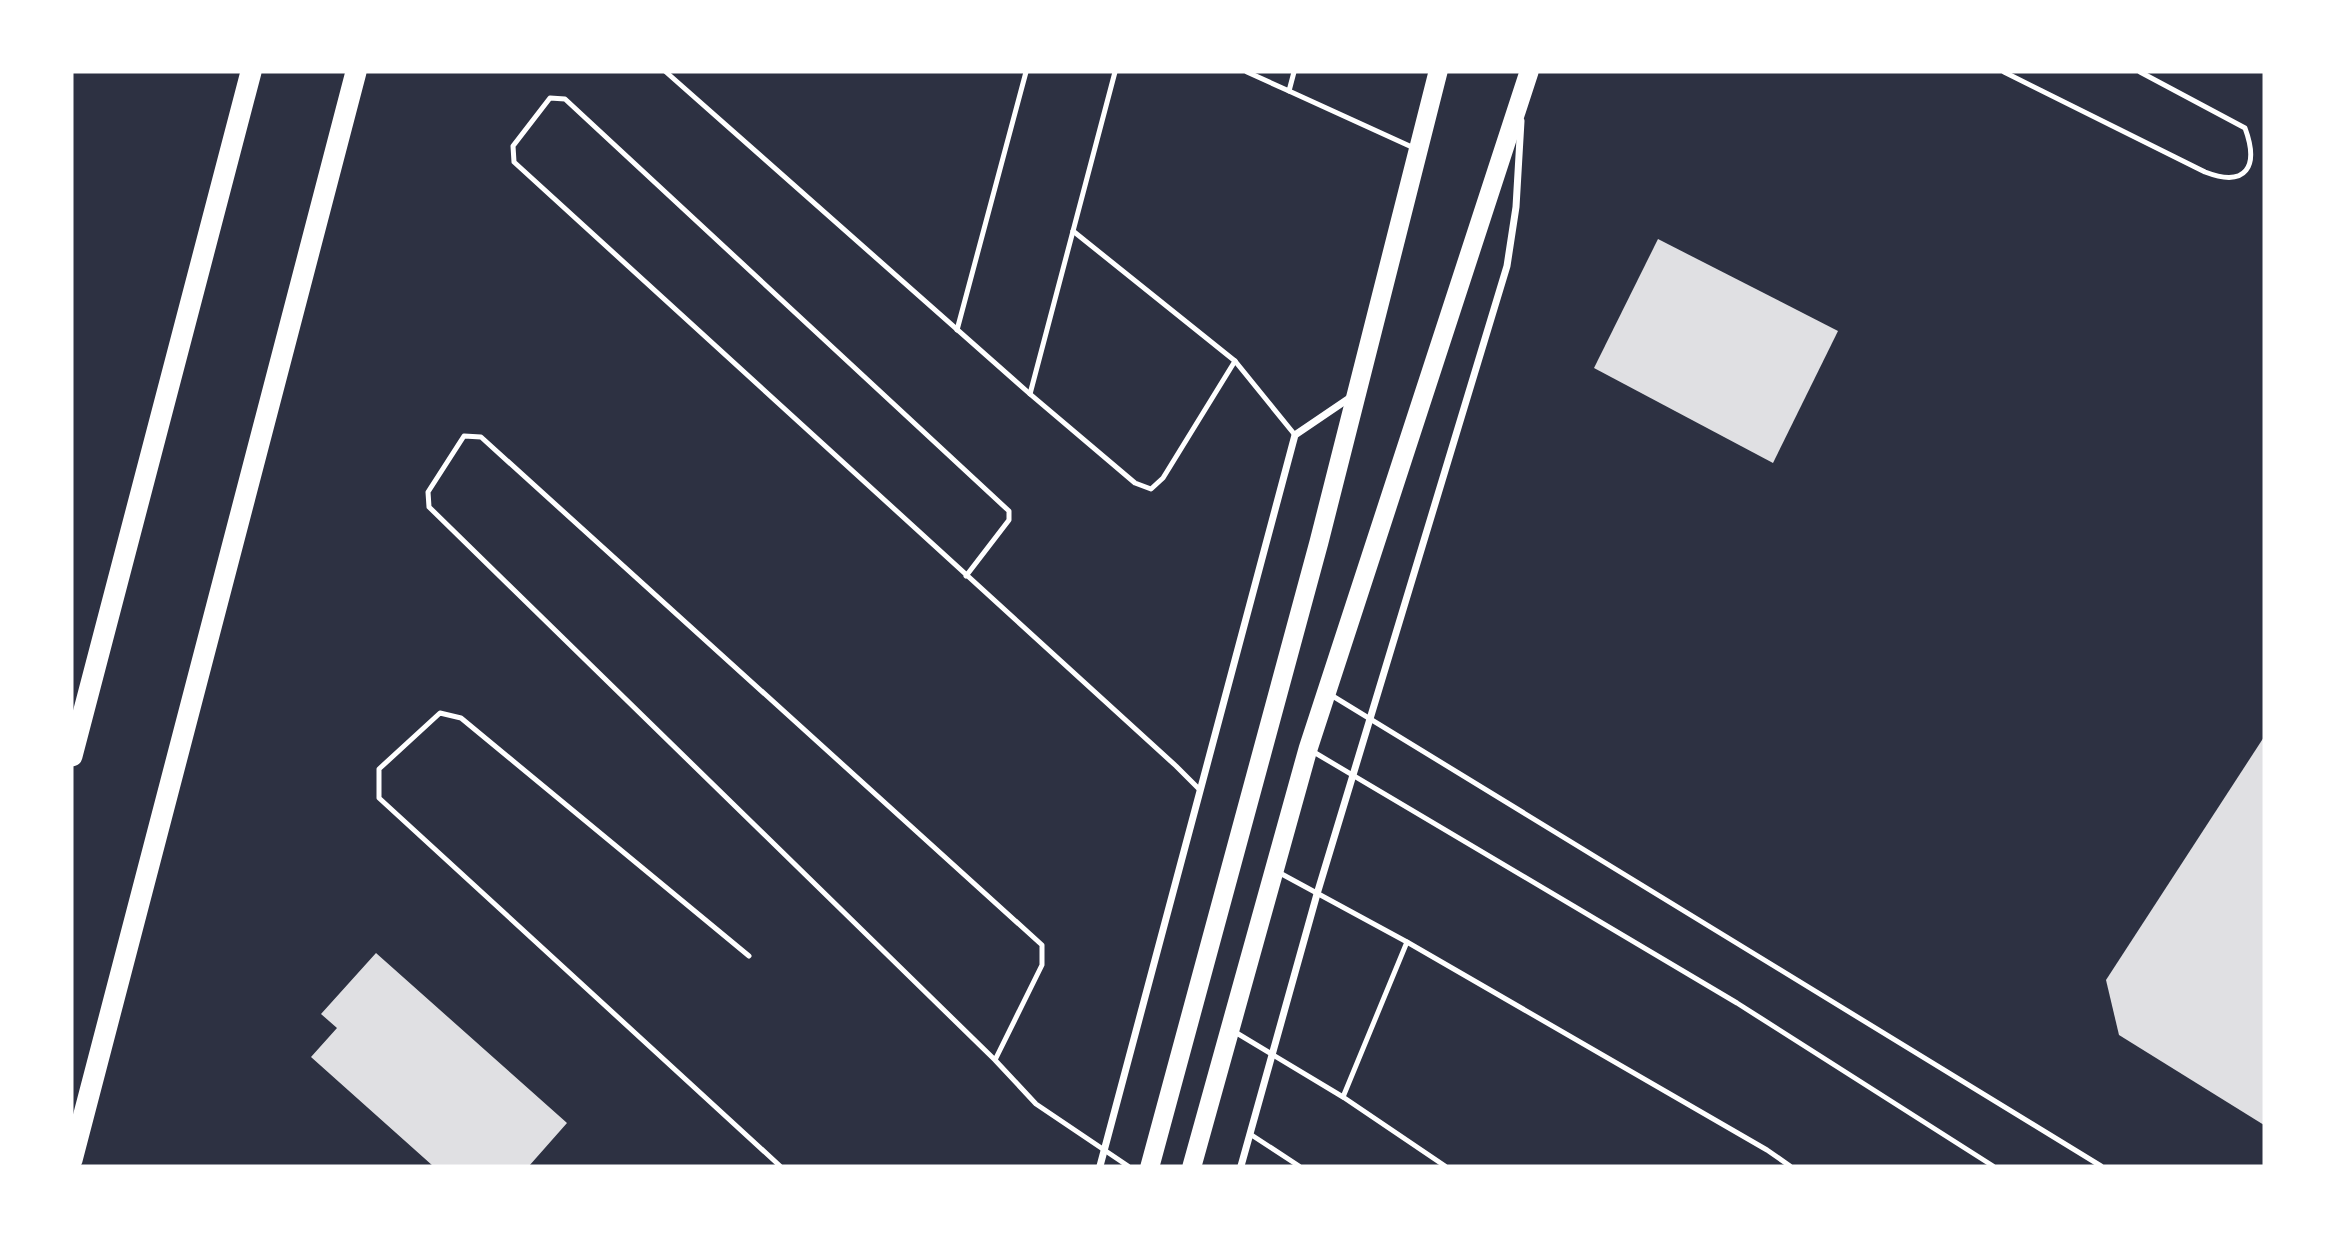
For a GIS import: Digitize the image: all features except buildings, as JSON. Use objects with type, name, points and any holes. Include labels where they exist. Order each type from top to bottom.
[{"type":"highway","points":[[72,756],[251,72]]},
{"type":"highway","points":[[72,1160],[356,72]]},
{"type":"highway","points":[[1150,1166],[1319,542],[1438,72]]},
{"type":"highway","points":[[1192,1166],[1308,749],[1529,72]]},
{"type":"street","points":[[1241,1166],[1317,894],[1507,266],[1516,207],[1523,91]]},
{"type":"street","points":[[1100,1166],[1296,435],[1355,394]]},
{"type":"lane","points":[[666,72],[1030,394],[1135,483],[1151,489],[1163,478],[1235,360]]},
{"type":"lane","points":[[957,330],[1026,72]]},
{"type":"lane","points":[[1030,394],[1115,72]]},
{"type":"lane","points":[[1247,72],[1418,150]]},
{"type":"lane","points":[[1289,91],[1294,72]]},
{"type":"lane","points":[[2004,72],[2206,173],[2234,179],[2245,172],[2251,159],[2251,143],[2245,128],[2140,72]]},
{"type":"lane","points":[[966,576],[1009,520],[1009,511],[565,99],[550,98],[513,146],[514,162],[966,576],[1200,790]]},
{"type":"lane","points":[[1073,231],[1235,360],[1296,435]]},
{"type":"lane","points":[[995,1060],[1042,965],[1042,945],[481,437],[464,436],[428,492],[429,508],[995,1060],[1036,1104],[1128,1166]]},
{"type":"lane","points":[[1327,693],[2101,1166]]},
{"type":"lane","points":[[749,956],[461,718],[440,713],[379,768],[379,798],[780,1166]]},
{"type":"lane","points":[[1308,749],[1737,1003],[1993,1166]]},
{"type":"lane","points":[[1275,870],[1407,942],[1755,1143],[1790,1166]]},
{"type":"lane","points":[[1343,1097],[1407,942]]},
{"type":"lane","points":[[1231,1030],[1343,1097],[1445,1166]]},
{"type":"lane","points":[[1250,1134],[1298,1166]]}]
